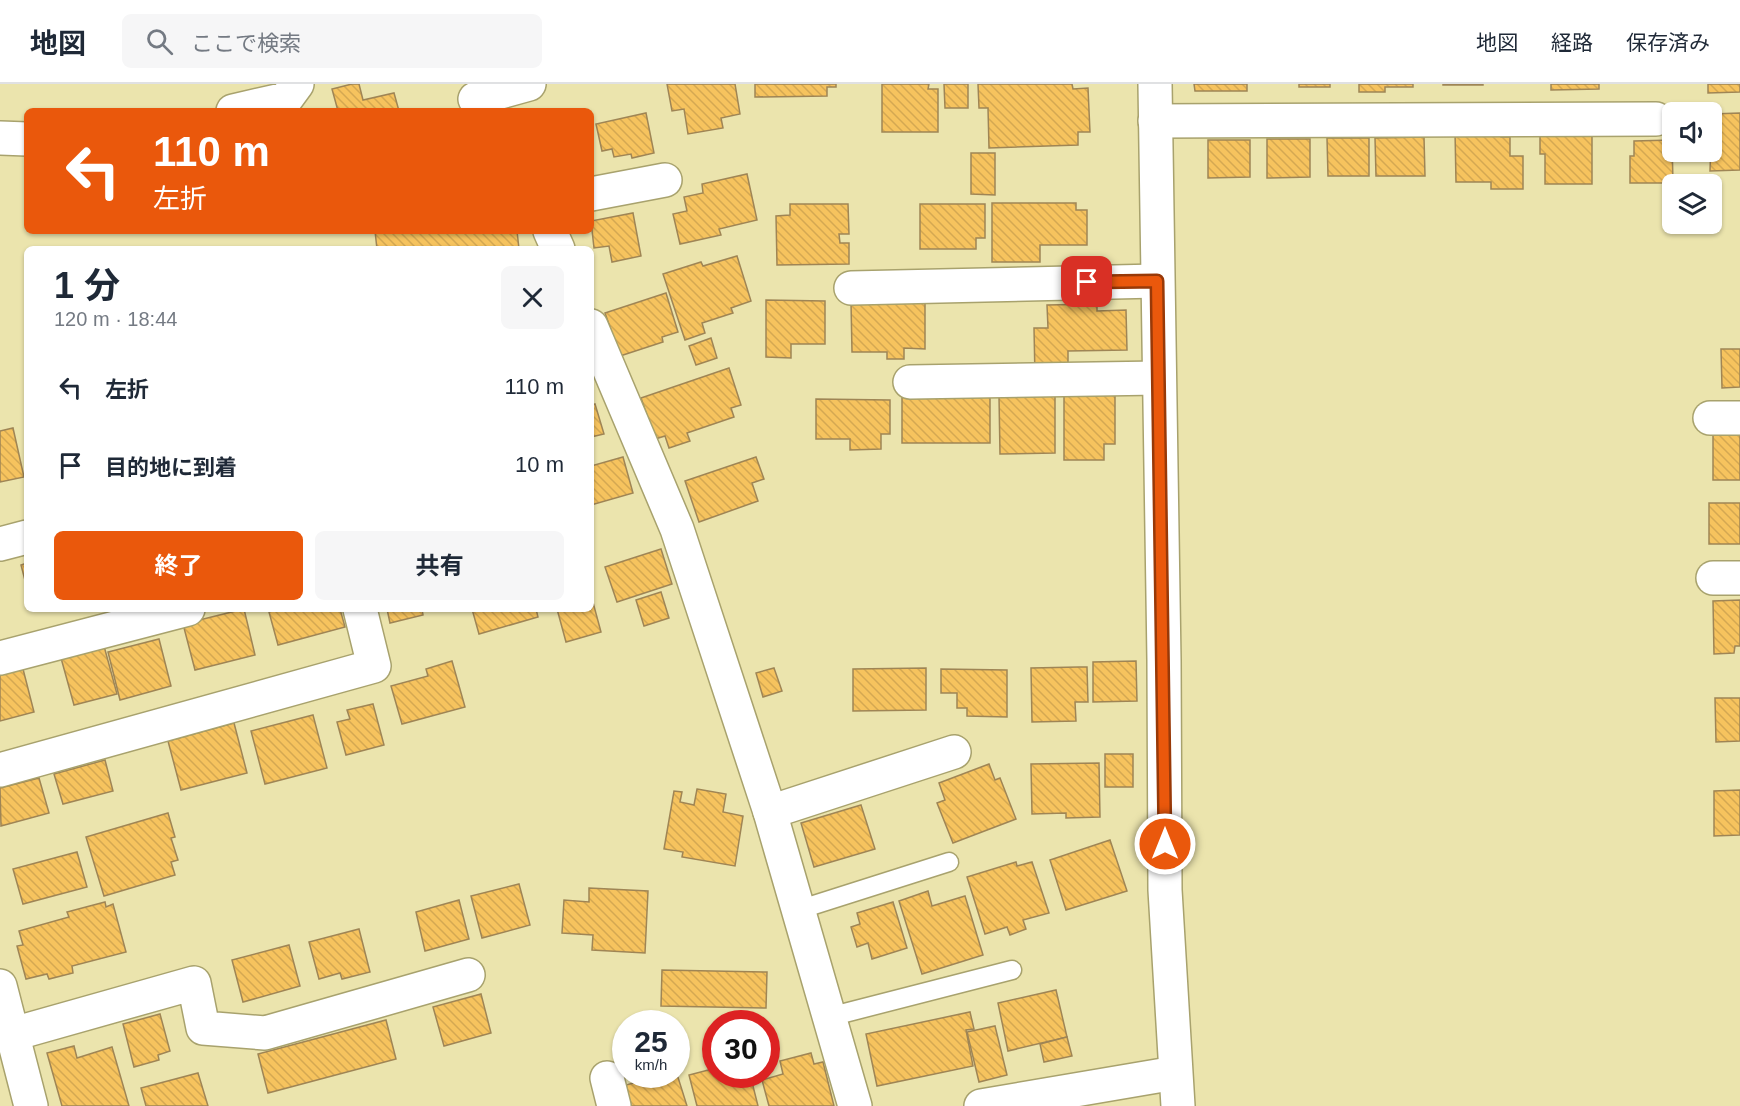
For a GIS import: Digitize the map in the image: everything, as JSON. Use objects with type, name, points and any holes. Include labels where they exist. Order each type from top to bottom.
[{"type":"street","points":[[246,108],[286,99],[297,84]]},
{"type":"street","points":[[474,98],[529,84]]},
{"type":"street","points":[[1155,84],[1165,890],[1174,1073],[1178,1106]]},
{"type":"street","points":[[1155,121],[1656,119]]},
{"type":"street","points":[[0,138],[24,139]]},
{"type":"street","points":[[594,193],[665,180]]},
{"type":"street","points":[[851,288],[1157,281]]},
{"type":"street","points":[[594,333],[677,529],[770,812],[855,1106]]},
{"type":"street","points":[[910,382],[1159,378]]},
{"type":"street","points":[[0,544],[24,538]]},
{"type":"street","points":[[0,658],[176,612]]},
{"type":"street","points":[[0,770],[374,666],[361,612]]},
{"type":"street","points":[[770,812],[954,752]]},
{"type":"street","points":[[13,1034],[194,983],[203,1028],[265,1033],[468,975]]},
{"type":"street","points":[[0,986],[31,1106]]},
{"type":"street","points":[[981,1106],[1174,1073]]},
{"type":"lane","points":[[798,910],[949,862]]},
{"type":"lane","points":[[829,1017],[1012,970]]},
{"type":"building","points":[[359,84],[363,100],[394,93],[398,108],[337,108],[332,89]]},
{"type":"building","points":[[667,84],[735,84],[740,114],[721,118],[723,128],[688,134],[684,109],[672,111]]},
{"type":"building","points":[[755,84],[836,84],[836,87],[827,87],[827,96],[755,97]]},
{"type":"building","points":[[882,84],[929,84],[928,89],[938,89],[938,132],[882,132]]},
{"type":"building","points":[[944,84],[968,84],[968,108],[945,108]]},
{"type":"building","points":[[978,84],[1072,84],[1073,89],[1088,88],[1090,132],[1078,132],[1078,145],[989,148],[988,108],[979,108]]},
{"type":"building","points":[[1194,84],[1247,84],[1247,91],[1195,91]]},
{"type":"building","points":[[1299,84],[1330,84],[1330,87],[1299,87]]},
{"type":"building","points":[[1359,84],[1413,84],[1413,87],[1385,87],[1385,92],[1359,92]]},
{"type":"building","points":[[1483,84],[1483,85],[1443,85]]},
{"type":"building","points":[[1551,84],[1599,84],[1599,89],[1551,90]]},
{"type":"building","points":[[1708,84],[1740,84],[1740,92],[1708,93]]},
{"type":"building","points":[[646,113],[654,153],[632,158],[631,154],[614,157],[612,149],[602,151],[596,124]]},
{"type":"building","points":[[1740,113],[1740,170],[1710,171],[1710,162],[1722,162],[1722,114]]},
{"type":"building","points":[[1455,131],[1500,131],[1501,137],[1510,137],[1510,156],[1523,156],[1523,189],[1491,189],[1491,182],[1456,182]]},
{"type":"building","points":[[1592,133],[1592,184],[1545,184],[1545,154],[1540,154],[1540,134]]},
{"type":"building","points":[[1424,137],[1425,176],[1376,176],[1375,138]]},
{"type":"building","points":[[1327,138],[1369,138],[1369,176],[1328,176]]},
{"type":"building","points":[[1267,139],[1310,139],[1310,177],[1267,178]]},
{"type":"building","points":[[1208,140],[1250,140],[1250,177],[1208,178]]},
{"type":"building","points":[[1662,140],[1662,162],[1673,162],[1673,174],[1662,174],[1662,183],[1630,183],[1630,156],[1634,156],[1634,141]]},
{"type":"building","points":[[971,153],[995,153],[995,195],[971,194]]},
{"type":"building","points":[[747,174],[757,220],[719,229],[721,235],[680,244],[673,214],[687,211],[684,197],[703,193],[702,184]]},
{"type":"building","points":[[992,203],[1076,203],[1076,210],[1087,210],[1087,245],[1040,245],[1040,262],[992,262]]},
{"type":"building","points":[[790,204],[848,204],[849,234],[839,234],[840,243],[849,243],[849,264],[777,265],[776,216],[790,215]]},
{"type":"building","points":[[920,204],[985,204],[985,238],[976,238],[976,249],[920,249]]},
{"type":"building","points":[[633,213],[641,256],[612,262],[609,246],[594,248],[594,220]]},
{"type":"building","points":[[375,234],[517,234],[519,246],[377,246]]},
{"type":"building","points":[[737,256],[751,301],[731,308],[733,313],[702,323],[705,333],[685,340],[663,274],[701,262],[703,266]]},
{"type":"building","points":[[666,293],[678,332],[662,337],[663,342],[620,356],[605,313]]},
{"type":"building","points":[[766,300],[825,301],[825,344],[791,344],[791,358],[766,357]]},
{"type":"building","points":[[851,302],[925,302],[925,349],[904,348],[904,359],[887,359],[887,352],[852,352]]},
{"type":"building","points":[[1097,304],[1097,311],[1126,310],[1127,350],[1068,351],[1068,377],[1035,377],[1034,328],[1048,328],[1047,305]]},
{"type":"building","points":[[711,338],[717,358],[696,365],[689,346]]},
{"type":"building","points":[[1721,349],[1740,349],[1740,387],[1722,388]]},
{"type":"building","points":[[729,368],[741,405],[731,408],[734,417],[687,433],[690,441],[669,448],[665,436],[655,439],[641,398]]},
{"type":"building","points":[[1064,393],[1115,393],[1115,444],[1104,444],[1104,460],[1064,460]]},
{"type":"building","points":[[902,396],[990,396],[990,443],[902,443]]},
{"type":"building","points":[[999,396],[1055,396],[1055,453],[1000,454]]},
{"type":"building","points":[[816,399],[890,400],[890,434],[881,434],[881,449],[850,450],[850,439],[816,439]]},
{"type":"building","points":[[594,404],[604,434],[594,436]]},
{"type":"building","points":[[13,428],[24,477],[0,482],[0,431]]},
{"type":"building","points":[[1713,434],[1740,434],[1740,480],[1713,480]]},
{"type":"building","points":[[623,457],[633,493],[594,504],[594,465]]},
{"type":"building","points":[[756,457],[764,479],[752,483],[758,501],[699,522],[685,481]]},
{"type":"building","points":[[1709,503],[1740,503],[1740,544],[1709,544]]},
{"type":"building","points":[[661,549],[672,584],[617,602],[605,567]]},
{"type":"building","points":[[661,592],[669,618],[644,626],[636,600]]},
{"type":"building","points":[[1740,600],[1740,646],[1735,646],[1734,653],[1714,654],[1713,601]]},
{"type":"building","points":[[594,606],[601,632],[566,642],[558,612],[594,612]]},
{"type":"building","points":[[232,612],[245,612],[255,655],[195,670],[183,624]]},
{"type":"building","points":[[269,612],[341,612],[345,627],[278,645]]},
{"type":"building","points":[[388,612],[422,612],[423,615],[390,623]]},
{"type":"building","points":[[473,612],[537,612],[538,617],[479,634]]},
{"type":"building","points":[[159,639],[171,686],[120,700],[108,652]]},
{"type":"building","points":[[104,646],[117,694],[74,705],[61,658]]},
{"type":"building","points":[[452,661],[465,707],[402,724],[391,686],[428,676],[426,669]]},
{"type":"building","points":[[1136,661],[1137,701],[1093,702],[1093,662]]},
{"type":"building","points":[[1087,667],[1088,702],[1075,702],[1076,721],[1032,722],[1031,668]]},
{"type":"building","points":[[774,668],[782,691],[763,697],[756,673]]},
{"type":"building","points":[[926,668],[926,710],[853,711],[853,669]]},
{"type":"building","points":[[23,669],[34,712],[0,721],[0,675]]},
{"type":"building","points":[[941,669],[1007,670],[1007,717],[967,716],[967,708],[957,708],[957,693],[941,693]]},
{"type":"building","points":[[1715,698],[1740,698],[1740,741],[1716,742]]},
{"type":"building","points":[[373,704],[384,745],[346,755],[337,722],[350,719],[347,710]]},
{"type":"building","points":[[313,715],[327,768],[265,784],[251,731]]},
{"type":"building","points":[[234,723],[247,773],[181,790],[168,741]]},
{"type":"building","points":[[1105,754],[1133,754],[1133,787],[1105,787]]},
{"type":"building","points":[[105,760],[113,791],[63,804],[54,774]]},
{"type":"building","points":[[1099,763],[1100,817],[1066,818],[1066,813],[1032,814],[1031,764]]},
{"type":"building","points":[[989,764],[995,780],[1000,778],[1016,819],[953,843],[937,803],[945,800],[939,783]]},
{"type":"building","points":[[39,778],[49,813],[1,826],[0,788]]},
{"type":"building","points":[[697,789],[726,794],[723,812],[743,816],[735,866],[682,857],[683,852],[664,849],[674,791],[682,792],[680,802],[694,805]]},
{"type":"building","points":[[1740,790],[1740,835],[1714,836],[1714,791]]},
{"type":"building","points":[[861,805],[875,849],[814,867],[801,823]]},
{"type":"building","points":[[168,813],[175,837],[171,838],[178,860],[171,862],[175,875],[104,896],[86,837]]},
{"type":"building","points":[[1110,840],[1127,891],[1066,910],[1050,860]]},
{"type":"building","points":[[77,852],[87,887],[23,904],[13,869]]},
{"type":"building","points":[[1016,862],[1017,866],[1032,862],[1049,913],[1023,920],[1026,929],[1010,935],[1007,927],[985,934],[967,877]]},
{"type":"building","points":[[519,884],[530,925],[482,938],[471,896]]},
{"type":"building","points":[[589,888],[648,891],[645,953],[592,950],[593,935],[562,933],[564,900],[589,902]]},
{"type":"building","points":[[928,891],[932,906],[965,896],[983,955],[922,974],[899,901]]},
{"type":"building","points":[[459,900],[469,939],[425,951],[416,912]]},
{"type":"building","points":[[105,902],[106,907],[113,904],[126,952],[72,966],[73,973],[49,979],[47,974],[26,979],[17,946],[23,945],[19,931],[69,917],[67,912]]},
{"type":"building","points":[[893,902],[907,948],[872,959],[868,943],[857,947],[851,927],[860,924],[857,913]]},
{"type":"building","points":[[359,929],[370,972],[342,979],[340,973],[319,979],[309,942]]},
{"type":"building","points":[[289,945],[300,986],[243,1002],[232,960]]},
{"type":"building","points":[[662,970],[767,972],[766,1008],[661,1006]]},
{"type":"building","points":[[1056,990],[1067,1037],[1008,1051],[998,1003]]},
{"type":"building","points":[[481,994],[491,1033],[444,1046],[433,1007]]},
{"type":"building","points":[[970,1012],[974,1029],[966,1030],[973,1066],[877,1086],[866,1034]]},
{"type":"building","points":[[160,1014],[170,1051],[158,1055],[159,1060],[134,1067],[123,1024]]},
{"type":"building","points":[[386,1020],[396,1059],[268,1093],[258,1054]]},
{"type":"building","points":[[995,1026],[1007,1075],[979,1082],[967,1032]]},
{"type":"building","points":[[1067,1037],[1072,1056],[1044,1062],[1040,1044]]},
{"type":"building","points":[[74,1046],[77,1058],[112,1047],[129,1106],[62,1106],[47,1053]]},
{"type":"building","points":[[811,1053],[814,1064],[823,1062],[834,1106],[769,1106],[764,1088],[780,1088],[780,1075],[783,1074],[780,1061]]},
{"type":"building","points":[[702,1072],[702,1088],[754,1088],[758,1106],[697,1106],[690,1075]]},
{"type":"building","points":[[198,1073],[208,1106],[146,1106],[141,1088]]},
{"type":"building","points":[[627,1088],[681,1088],[687,1106],[631,1106]]},
{"type":"route","points":[[1087,282],[1157,281],[1165,844]]}]
